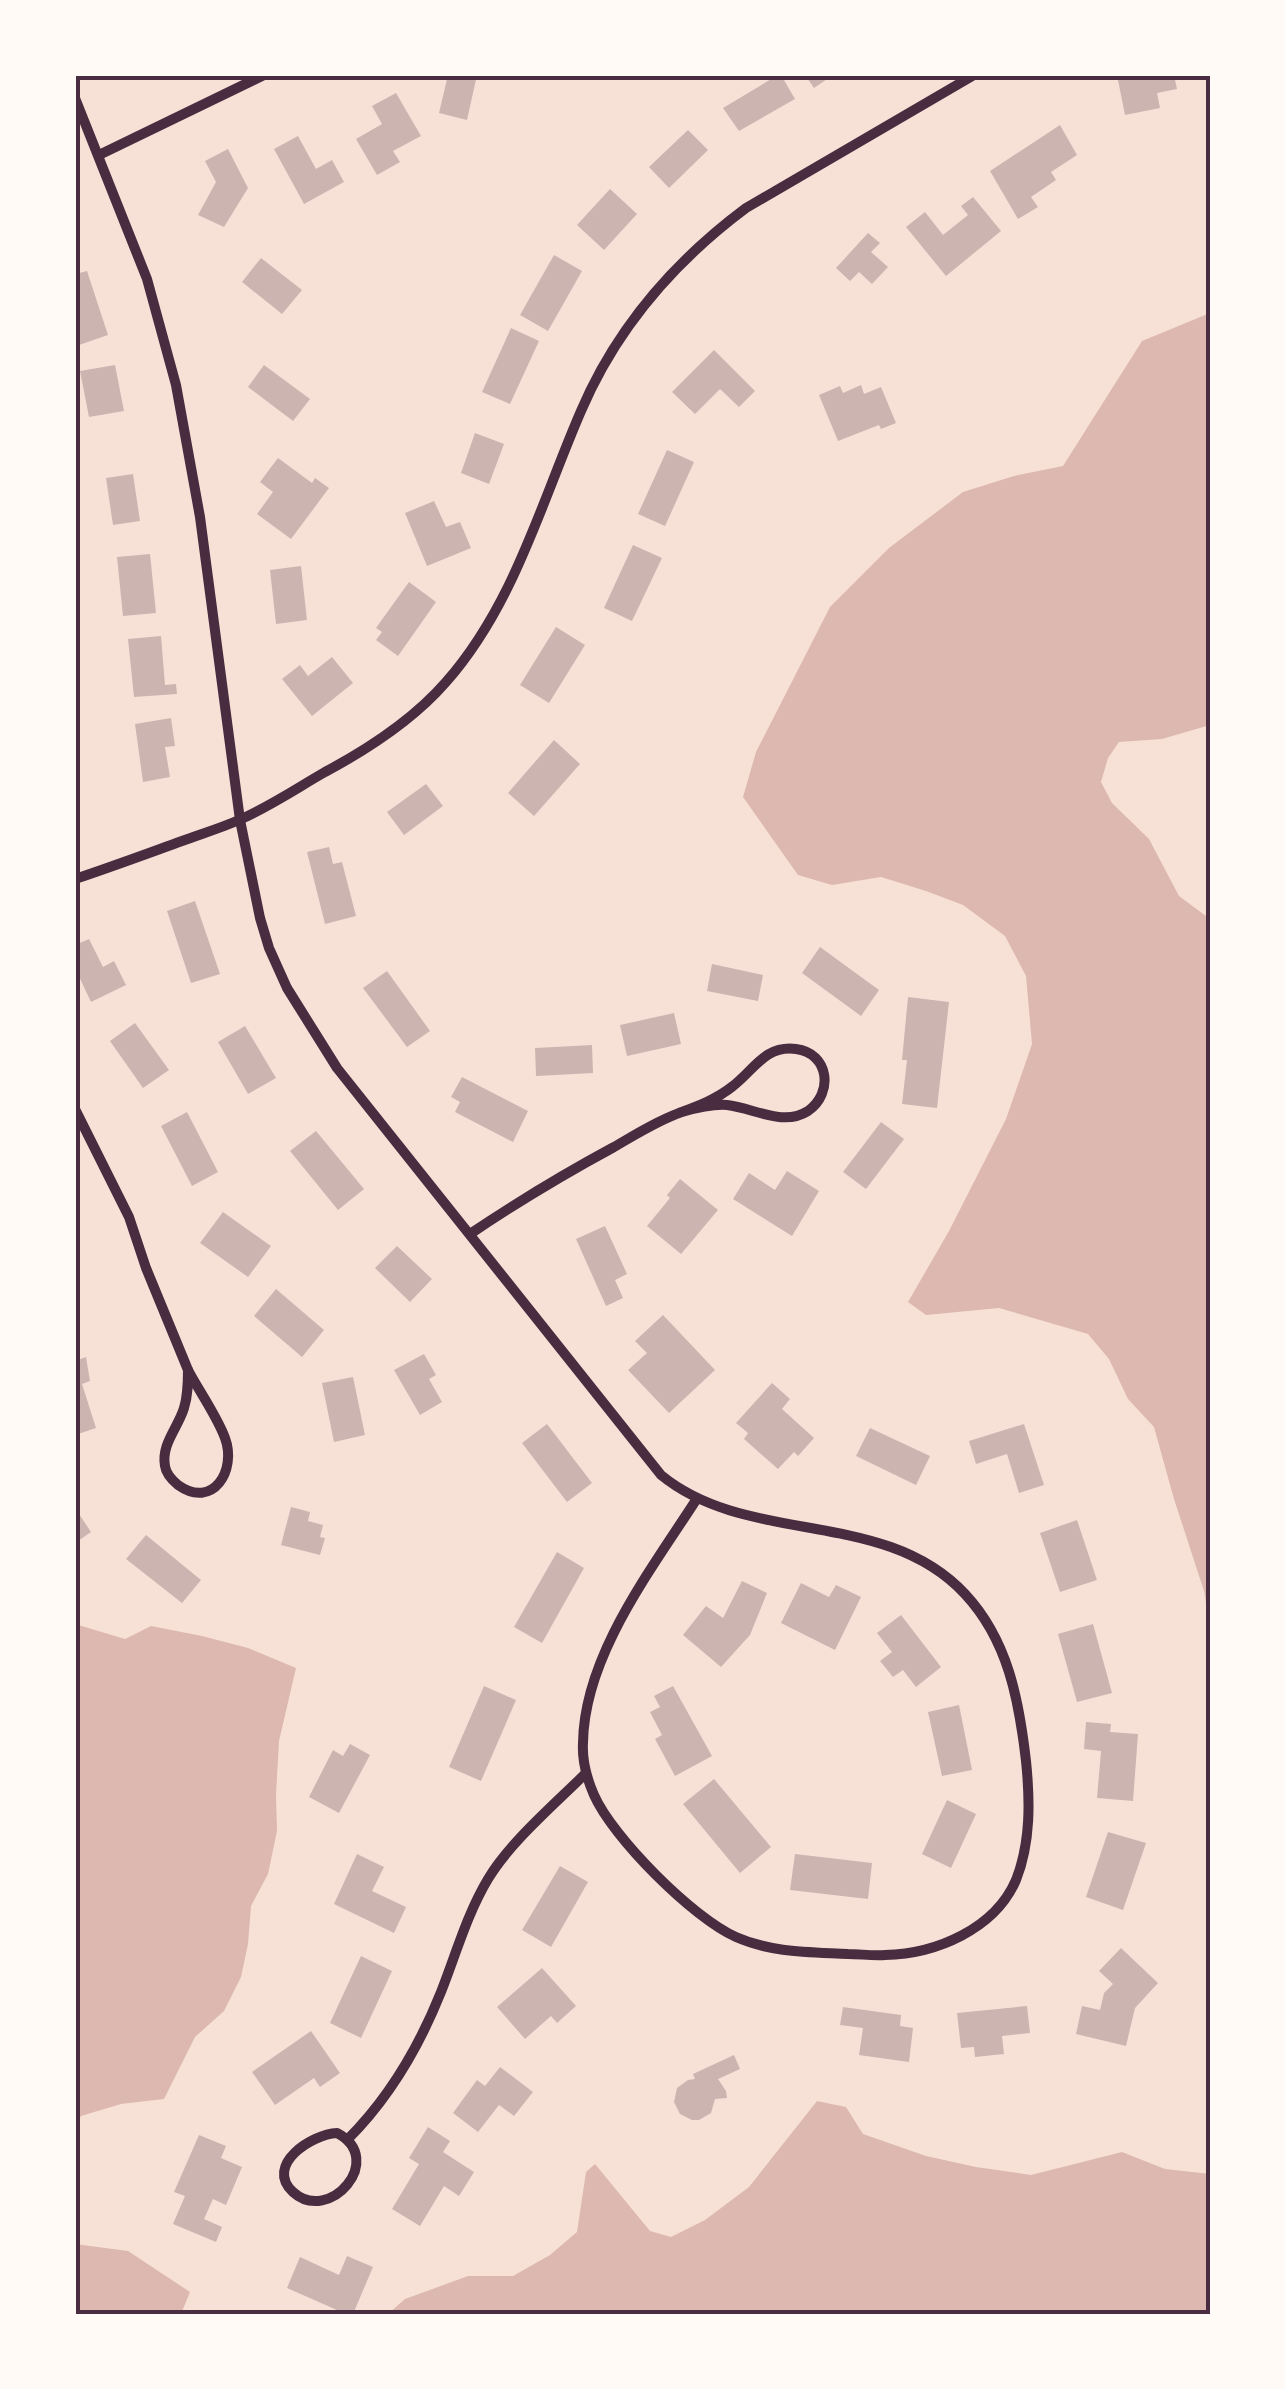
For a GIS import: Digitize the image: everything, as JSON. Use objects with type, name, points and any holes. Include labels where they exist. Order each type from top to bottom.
[{"type":"street","points":[[100,156],[264,75]]},
{"type":"street","points":[[946,75],[953,86]]},
{"type":"street","points":[[75,880],[240,820],[374,746],[415,712],[445,683],[476,641],[513,576],[604,365],[626,329],[678,265],[746,208],[974,75]]},
{"type":"street","points":[[75,98],[147,280],[176,385],[200,517],[240,820],[260,918],[287,988],[337,1068],[660,1476],[696,1500],[755,1518],[845,1533],[906,1552],[954,1582],[989,1626],[1015,1688],[1029,1819],[1015,1881],[1003,1902],[962,1936],[917,1952],[886,1956],[793,1952],[736,1937],[685,1904],[642,1859],[594,1796],[582,1747],[600,1663],[619,1623],[696,1500]]},
{"type":"street","points":[[470,1234],[596,1156],[679,1113],[709,1101],[735,1085],[766,1054],[783,1048],[800,1049],[816,1058],[824,1070],[826,1084],[822,1097],[804,1114],[790,1118],[730,1105],[679,1113]]},
{"type":"street","points":[[75,1109],[128,1217],[188,1370],[226,1438],[226,1468],[219,1484],[201,1494],[176,1484],[164,1463],[167,1442],[184,1410],[188,1370]]},
{"type":"street","points":[[348,2139],[366,2121],[410,2060],[489,1876],[586,1772]]},
{"type":"street","points":[[325,2134],[348,2139],[357,2154],[357,2165],[348,2184],[337,2195],[316,2202],[304,2199],[286,2184],[288,2160],[296,2150],[325,2134]]},
{"type":"shaded area","points":[[1210,313],[1210,725],[1162,739],[1119,742],[1108,758],[1101,782],[1112,803],[1149,839],[1179,896],[1210,919],[1210,1626],[1204,1591],[1154,1427],[1128,1399],[1109,1359],[1088,1334],[999,1308],[926,1315],[908,1302],[1006,1119],[1032,1044],[1026,976],[1005,936],[963,905],[881,877],[832,885],[798,875],[743,797],[756,752],[830,607],[889,548],[963,492],[1063,466],[1142,341]]},
{"type":"shaded area","points":[[75,1624],[125,1639],[151,1626],[202,1636],[248,1648],[296,1668],[279,1741],[277,1831],[268,1874],[251,1906],[241,1977],[224,2011],[195,2037],[164,2099],[121,2104],[81,2116],[75,2128]]},
{"type":"shaded area","points":[[817,2101],[846,2107],[863,2134],[926,2156],[976,2167],[1031,2175],[1122,2152],[1165,2169],[1210,2174],[1210,2314],[388,2314],[405,2299],[468,2276],[513,2276],[550,2255],[577,2232],[586,2172],[595,2164],[650,2231],[671,2237],[705,2220],[749,2187]]},
{"type":"shaded area","points":[[75,2244],[128,2251],[190,2292],[181,2314],[75,2314]]},
{"type":"building","points":[[448,75],[477,75],[467,120],[439,113]]},
{"type":"building","points":[[778,75],[795,99],[739,131],[723,108]]},
{"type":"building","points":[[805,75],[833,75],[814,88]]},
{"type":"building","points":[[1117,75],[1174,75],[1177,89],[1157,93],[1160,108],[1125,115]]},
{"type":"building","points":[[396,93],[421,136],[393,151],[400,162],[377,175],[356,139],[382,124],[372,106]]},
{"type":"building","points":[[1060,125],[1077,155],[1051,172],[1056,180],[1031,197],[1038,207],[1018,219],[990,171]]},
{"type":"building","points":[[688,130],[708,150],[669,188],[649,167]]},
{"type":"building","points":[[298,136],[316,169],[332,160],[344,182],[304,204],[274,149]]},
{"type":"building","points":[[228,149],[248,188],[224,227],[198,215],[216,182],[205,161]]},
{"type":"building","points":[[610,189],[637,214],[604,250],[577,225]]},
{"type":"building","points":[[973,197],[1001,231],[946,276],[906,227],[925,212],[943,235],[968,215],[961,206]]},
{"type":"building","points":[[868,233],[880,243],[871,252],[888,267],[872,284],[859,272],[850,281],[836,268]]},
{"type":"building","points":[[554,255],[582,271],[548,331],[520,315]]},
{"type":"building","points":[[261,258],[302,290],[282,314],[242,282]]},
{"type":"building","points":[[87,271],[108,335],[79,345],[75,333],[75,274]]},
{"type":"building","points":[[511,328],[539,341],[510,404],[482,392]]},
{"type":"building","points":[[714,350],[755,391],[739,407],[720,389],[695,414],[672,392]]},
{"type":"building","points":[[115,365],[124,411],[89,417],[80,371]]},
{"type":"building","points":[[264,365],[310,399],[293,421],[248,387]]},
{"type":"building","points":[[861,385],[864,394],[881,387],[896,423],[881,429],[879,425],[838,441],[819,395],[840,386],[843,393]]},
{"type":"building","points":[[475,433],[504,444],[489,484],[461,473]]},
{"type":"building","points":[[667,450],[694,462],[665,526],[638,514]]},
{"type":"building","points":[[278,458],[312,483],[315,478],[329,488],[291,539],[257,514],[273,492],[260,482]]},
{"type":"building","points":[[133,474],[140,521],[113,525],[106,478]]},
{"type":"building","points":[[434,501],[446,527],[460,522],[471,548],[427,566],[405,513]]},
{"type":"building","points":[[633,545],[662,558],[632,621],[604,608]]},
{"type":"building","points":[[150,554],[156,613],[123,616],[117,557]]},
{"type":"building","points":[[301,566],[307,620],[276,624],[270,570]]},
{"type":"building","points":[[409,582],[436,602],[398,656],[376,640],[382,632],[376,628]]},
{"type":"building","points":[[556,627],[585,645],[549,703],[520,685]]},
{"type":"building","points":[[161,636],[165,685],[176,684],[177,694],[134,697],[128,639]]},
{"type":"building","points":[[332,657],[353,683],[312,716],[282,679],[300,665],[308,676]]},
{"type":"building","points":[[171,718],[175,746],[165,747],[170,777],[143,782],[135,724]]},
{"type":"building","points":[[554,740],[580,764],[534,816],[508,793]]},
{"type":"building","points":[[426,784],[443,806],[404,835],[387,812]]},
{"type":"building","points":[[329,847],[333,864],[342,862],[356,916],[325,924],[307,852]]},
{"type":"building","points":[[195,901],[220,974],[191,983],[167,911]]},
{"type":"building","points":[[89,939],[103,967],[114,961],[126,985],[91,1002],[75,968],[75,945]]},
{"type":"building","points":[[820,947],[879,990],[861,1016],[802,973]]},
{"type":"building","points":[[712,964],[763,975],[758,1001],[707,991]]},
{"type":"building","points":[[387,971],[430,1031],[407,1047],[363,988]]},
{"type":"building","points":[[908,997],[949,1002],[937,1108],[902,1104]]},
{"type":"building","points":[[674,1013],[681,1044],[627,1056],[620,1025]]},
{"type":"building","points":[[135,1023],[169,1070],[143,1088],[110,1041]]},
{"type":"building","points":[[245,1026],[276,1078],[248,1094],[218,1042]]},
{"type":"building","points":[[592,1045],[593,1073],[536,1076],[535,1048]]},
{"type":"building","points":[[462,1077],[528,1111],[513,1142],[455,1112],[460,1102],[451,1097]]},
{"type":"building","points":[[187,1112],[218,1172],[192,1186],[161,1126]]},
{"type":"building","points":[[881,1122],[904,1139],[866,1189],[843,1172]]},
{"type":"building","points":[[316,1131],[364,1189],[338,1210],[290,1151]]},
{"type":"building","points":[[787,1171],[819,1191],[792,1236],[733,1199],[749,1173],[775,1190]]},
{"type":"building","points":[[680,1179],[718,1210],[681,1254],[647,1226]]},
{"type":"building","points":[[223,1212],[271,1246],[248,1277],[200,1243]]},
{"type":"building","points":[[605,1226],[627,1274],[615,1280],[623,1298],[606,1306],[576,1239]]},
{"type":"building","points":[[397,1246],[432,1279],[410,1302],[375,1268]]},
{"type":"building","points":[[276,1289],[324,1330],[302,1357],[254,1316]]},
{"type":"building","points":[[663,1315],[715,1370],[669,1413],[628,1370],[647,1353],[635,1341]]},
{"type":"building","points":[[424,1354],[436,1375],[429,1379],[442,1402],[420,1415],[394,1370]]},
{"type":"building","points":[[86,1357],[90,1381],[82,1384],[96,1428],[75,1435],[75,1361]]},
{"type":"building","points":[[353,1377],[365,1435],[334,1442],[322,1383]]},
{"type":"building","points":[[772,1383],[790,1399],[782,1409],[814,1438],[798,1456],[794,1452],[778,1469],[744,1439],[748,1433],[736,1423]]},
{"type":"building","points":[[547,1424],[592,1483],[567,1502],[522,1443]]},
{"type":"building","points":[[1024,1424],[1044,1485],[1019,1493],[1007,1454],[976,1464],[969,1441]]},
{"type":"building","points":[[870,1428],[930,1456],[916,1485],[856,1456]]},
{"type":"building","points":[[291,1507],[310,1512],[308,1521],[323,1525],[320,1537],[325,1538],[320,1555],[281,1545]]},
{"type":"building","points":[[75,1508],[91,1532],[75,1543]]},
{"type":"building","points":[[1077,1520],[1097,1580],[1060,1592],[1040,1533]]},
{"type":"building","points":[[146,1535],[201,1580],[182,1603],[126,1559]]},
{"type":"building","points":[[557,1552],[584,1568],[542,1643],[514,1627]]},
{"type":"building","points":[[742,1581],[767,1593],[750,1635],[721,1667],[683,1635],[706,1606],[723,1618]]},
{"type":"building","points":[[801,1583],[829,1597],[836,1585],[861,1597],[835,1650],[781,1623]]},
{"type":"building","points":[[901,1615],[941,1667],[916,1687],[903,1670],[893,1677],[880,1661],[892,1652],[877,1633]]},
{"type":"building","points":[[1093,1624],[1112,1693],[1077,1702],[1058,1634]]},
{"type":"building","points":[[484,1686],[516,1700],[481,1781],[449,1767]]},
{"type":"building","points":[[673,1686],[712,1756],[675,1776],[655,1739],[662,1735],[650,1712],[660,1707],[654,1696]]},
{"type":"building","points":[[959,1705],[972,1770],[942,1776],[928,1712]]},
{"type":"building","points":[[1086,1722],[1111,1724],[1110,1732],[1138,1734],[1133,1801],[1097,1798],[1101,1751],[1084,1749]]},
{"type":"building","points":[[350,1744],[370,1755],[339,1813],[309,1797],[333,1750],[343,1756]]},
{"type":"building","points":[[714,1779],[771,1847],[740,1873],[683,1804]]},
{"type":"building","points":[[947,1800],[976,1814],[951,1868],[922,1854]]},
{"type":"building","points":[[1108,1832],[1146,1843],[1123,1910],[1086,1897]]},
{"type":"building","points":[[357,1854],[384,1867],[372,1891],[406,1907],[394,1933],[334,1904]]},
{"type":"building","points":[[795,1854],[872,1863],[868,1899],[790,1890]]},
{"type":"building","points":[[560,1866],[588,1882],[551,1947],[522,1930]]},
{"type":"building","points":[[1121,1948],[1158,1983],[1135,2008],[1126,2046],[1076,2034],[1082,2006],[1100,2010],[1104,1993],[1113,1984],[1099,1971]]},
{"type":"building","points":[[361,1956],[392,1971],[361,2038],[330,2023]]},
{"type":"building","points":[[542,1968],[576,2006],[557,2023],[551,2016],[525,2039],[497,2007]]},
{"type":"building","points":[[1027,2006],[1030,2033],[1002,2036],[1004,2054],[975,2057],[974,2047],[961,2048],[957,2013]]},
{"type":"building","points":[[843,2007],[901,2015],[900,2026],[913,2028],[909,2062],[859,2055],[863,2028],[840,2025]]},
{"type":"building","points":[[311,2031],[340,2073],[320,2087],[314,2078],[275,2105],[252,2072]]},
{"type":"building","points":[[734,2055],[740,2069],[718,2079],[727,2098],[715,2099],[711,2113],[699,2120],[680,2114],[674,2102],[677,2088],[695,2079],[693,2074]]},
{"type":"building","points":[[500,2067],[533,2092],[514,2116],[499,2105],[478,2132],[453,2113],[477,2080],[485,2086]]},
{"type":"building","points":[[428,2127],[450,2141],[443,2152],[474,2172],[459,2196],[444,2186],[420,2226],[392,2209],[419,2164],[409,2158]]},
{"type":"building","points":[[199,2135],[226,2146],[221,2158],[242,2167],[226,2205],[213,2199],[204,2219],[222,2227],[216,2242],[173,2224],[185,2196],[174,2192]]},
{"type":"building","points":[[347,2256],[373,2267],[353,2314],[287,2288],[300,2257],[339,2275]]}]
